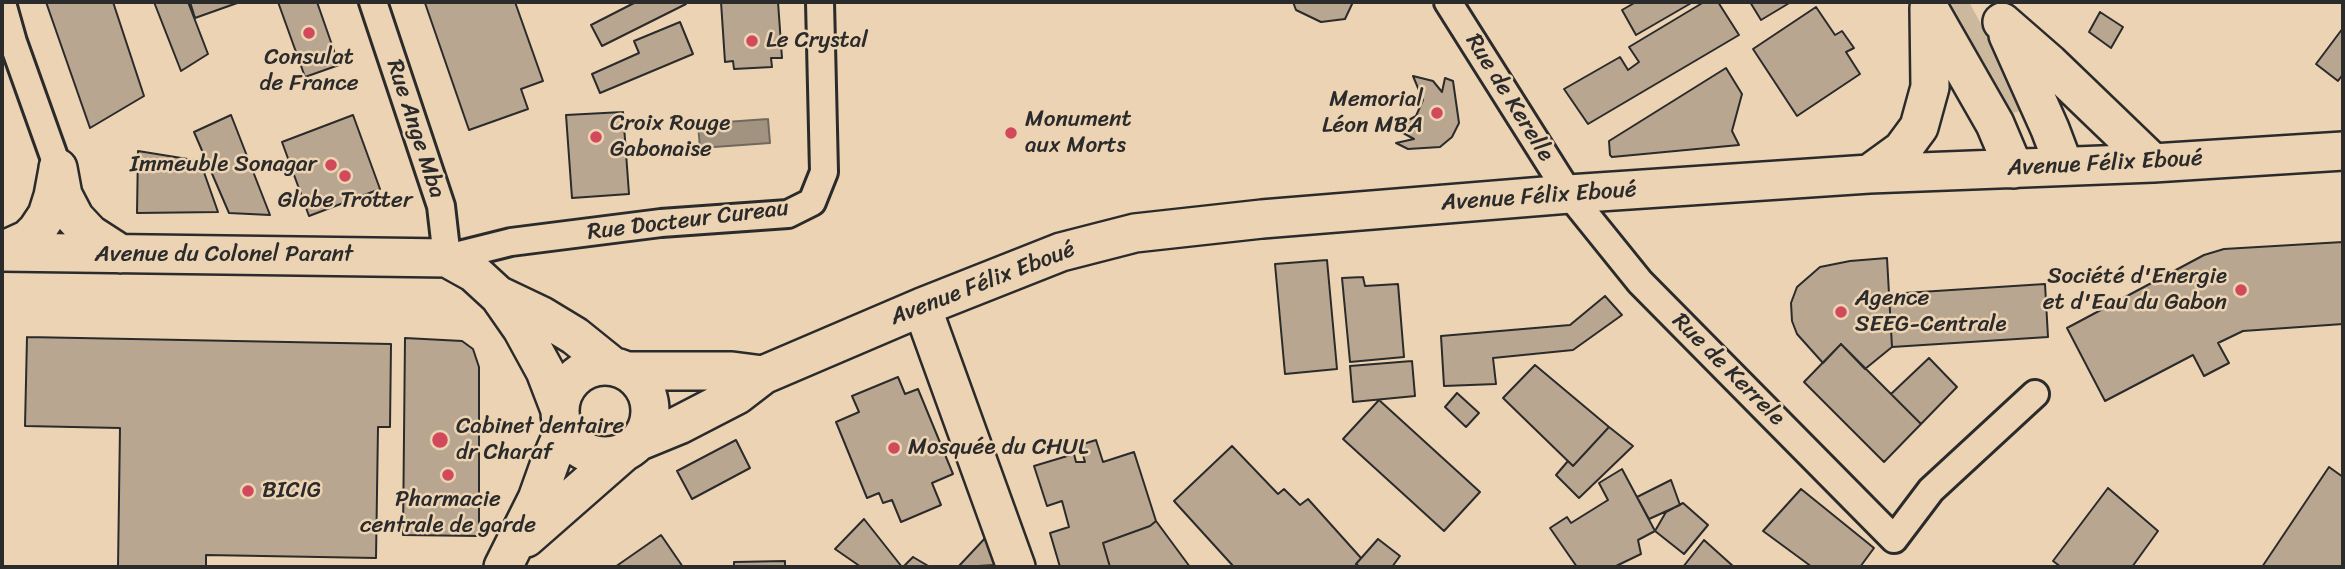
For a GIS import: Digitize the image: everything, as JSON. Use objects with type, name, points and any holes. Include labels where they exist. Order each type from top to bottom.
[{"type":"main road","points":[[1928,5],[1995,124],[2014,169]]},
{"type":"main road","points":[[1869,174],[1902,150],[1920,127],[1930,87],[1928,5]]},
{"type":"main road","points":[[1997,12],[2153,163]]},
{"type":"main road","points":[[1997,12],[2064,166]]},
{"type":"main road","name":"Avenue Félix Eboué","points":[[631,447],[737,395],[763,376],[922,307],[1061,252],[1135,233],[1262,219],[1569,194],[1869,174],[2153,163],[2343,151]]},
{"type":"main road","points":[[2,251],[28,239],[47,215],[54,195],[58,167]]},
{"type":"main road","points":[[58,167],[63,195],[75,218],[90,234],[121,254]]},
{"type":"main road","name":"Avenue du Colonel Parant","points":[[2,251],[447,258]]},
{"type":"main road","points":[[447,258],[474,273],[499,296],[522,328],[545,371],[572,442],[596,455],[610,456],[631,447]]},
{"type":"main road","points":[[499,296],[575,336],[638,379],[646,390],[651,416],[647,429],[631,447],[508,559]]},
{"type":"main road","points":[[922,307],[1016,567]]},
{"type":"main road","points":[[508,559],[537,499],[551,460],[562,420],[562,395],[576,376],[596,366],[732,371],[763,376]]},
{"type":"street","name":"Rue Ange Mba","points":[[373,2],[441,206],[447,258]]},
{"type":"street","name":"Rue Docteur Cureau","points":[[447,258],[511,242],[647,224],[789,214],[812,202],[824,172],[820,2]]},
{"type":"street","name":"Rue de Kerelle","points":[[1448,2],[1569,194]]},
{"type":"street","points":[[2,3],[13,42],[58,167]]},
{"type":"street","name":"Rue de Kerrele","points":[[1569,194],[1640,282],[1894,539],[1931,491],[2035,394]]},
{"type":"shaded area","points":[[1945,2],[1969,2],[2019,94],[2020,111],[2005,115]]},
{"type":"shaded area","points":[[768,119],[770,143],[700,148],[698,124]]},
{"type":"building","points":[[46,2],[113,2],[144,96],[90,128]]},
{"type":"building","points":[[154,2],[188,2],[208,54],[181,71]]},
{"type":"building","points":[[190,2],[240,2],[195,18]]},
{"type":"building","name":"Consulat de France","points":[[278,2],[317,2],[339,65],[305,77]]},
{"type":"building","points":[[515,2],[543,81],[521,89],[528,109],[469,130],[425,3]]},
{"type":"building","points":[[636,2],[686,4],[602,46],[591,25]]},
{"type":"building","name":"Le Crystal","points":[[721,2],[778,2],[782,58],[771,58],[772,67],[734,69],[733,61],[725,62]]},
{"type":"building","points":[[1293,2],[1353,2],[1345,19],[1321,22],[1296,10]]},
{"type":"building","points":[[1636,2],[1693,2],[1636,35],[1622,10]]},
{"type":"building","points":[[1704,2],[1718,2],[1739,35],[1588,124],[1564,89],[1620,57],[1628,70],[1639,62],[1629,47]]},
{"type":"building","points":[[1750,2],[1791,2],[1761,20]]},
{"type":"building","points":[[1816,7],[1835,35],[1842,31],[1854,48],[1846,52],[1860,74],[1797,116],[1753,49]]},
{"type":"building","points":[[2100,12],[2123,27],[2111,48],[2089,32]]},
{"type":"building","points":[[680,22],[693,54],[600,93],[592,74],[639,53],[634,41]]},
{"type":"building","points":[[2343,28],[2343,74],[2338,81],[2316,64]]},
{"type":"building","points":[[1726,68],[1742,94],[1732,131],[1739,145],[1612,157],[1610,155],[1609,141]]},
{"type":"building","name":"Memorial Léon MBA","points":[[1413,76],[1433,81],[1442,92],[1445,78],[1453,81],[1459,123],[1452,137],[1440,147],[1408,149],[1396,143],[1414,139],[1394,128],[1416,116],[1423,100]]},
{"type":"building","name":"Croix Rouge Gabonaise","points":[[623,112],[629,194],[572,198],[566,115]]},
{"type":"building","points":[[231,115],[270,215],[229,213],[194,132]]},
{"type":"building","name":"Immeuble Sonagar","points":[[353,115],[380,189],[309,216],[282,142]]},
{"type":"building","points":[[138,151],[200,161],[218,212],[137,213]]},
{"type":"building","name":"Société d'Energie et d'Eau du Gabon","points":[[2343,242],[2343,324],[2243,331],[2218,343],[2229,363],[2204,376],[2193,355],[2105,401],[2067,328],[2204,255],[2224,249]]},
{"type":"building","name":"Agence SEEG-Centrale","points":[[1887,258],[1892,347],[1865,369],[1841,344],[1823,363],[1797,334],[1792,321],[1791,303],[1797,287],[1820,267]]},
{"type":"building","points":[[1327,260],[1337,369],[1285,374],[1275,264]]},
{"type":"building","points":[[1363,277],[1365,286],[1398,284],[1404,357],[1350,362],[1342,278]]},
{"type":"building","points":[[2045,284],[2048,337],[1892,347],[1889,294]]},
{"type":"building","points":[[1605,296],[1622,315],[1573,350],[1493,358],[1496,384],[1444,386],[1441,336],[1570,325]]},
{"type":"building","name":"BICIG","points":[[27,337],[391,344],[390,427],[378,427],[376,558],[206,555],[206,567],[118,567],[120,428],[25,426]]},
{"type":"building","points":[[405,338],[462,341],[473,349],[479,367],[479,536],[403,535]]},
{"type":"building","points":[[1841,344],[1921,424],[1884,462],[1804,382]]},
{"type":"building","points":[[1929,358],[1957,387],[1921,424],[1891,394]]},
{"type":"building","points":[[1412,361],[1415,396],[1353,402],[1350,366]]},
{"type":"building","points":[[1535,365],[1609,427],[1573,466],[1503,398]]},
{"type":"building","name":"Mosquée du CHUL","points":[[898,377],[905,394],[918,389],[953,474],[932,483],[941,505],[901,522],[892,500],[883,503],[879,493],[867,498],[836,422],[859,412],[852,396]]},
{"type":"building","points":[[1457,393],[1479,413],[1466,427],[1445,407]]},
{"type":"building","points":[[1379,400],[1480,492],[1444,531],[1343,439]]},
{"type":"building","points":[[1609,427],[1633,446],[1579,498],[1556,475],[1568,461],[1573,466]]},
{"type":"building","points":[[736,440],[750,468],[692,499],[677,471]]},
{"type":"building","points":[[1096,440],[1103,462],[1134,452],[1156,521],[1150,526],[1103,543],[1110,567],[1060,567],[1050,533],[1069,527],[1062,501],[1047,506],[1034,466],[1074,454],[1076,462],[1085,462],[1080,445]]},
{"type":"building","points":[[1232,446],[1278,494],[1284,489],[1300,505],[1308,499],[1361,558],[1354,567],[1234,567],[1174,501]]},
{"type":"building","points":[[2329,467],[2343,477],[2343,567],[2262,567]]},
{"type":"building","points":[[1622,469],[1655,531],[1638,540],[1641,554],[1614,567],[1577,567],[1550,528],[1567,517],[1571,523],[1608,500],[1599,483]]},
{"type":"building","points":[[1671,480],[1680,505],[1649,519],[1637,497]]},
{"type":"building","points":[[2108,488],[2158,531],[2132,567],[2061,567],[2053,561]]},
{"type":"building","points":[[1801,489],[1874,548],[1860,567],[1812,567],[1763,531]]},
{"type":"building","points":[[1683,503],[1708,525],[1684,554],[1655,531],[1666,512]]},
{"type":"building","points":[[864,519],[902,567],[861,567],[835,549]]},
{"type":"building","points":[[1156,521],[1190,567],[1110,567],[1103,543],[1150,526]]},
{"type":"building","points":[[661,535],[683,567],[615,567]]},
{"type":"building","points":[[988,535],[997,565],[958,567]]},
{"type":"building","points":[[1378,539],[1400,556],[1392,567],[1360,567],[1356,564]]},
{"type":"building","points":[[1704,540],[1734,567],[1683,567]]},
{"type":"building","points":[[913,557],[930,567],[903,567]]},
{"type":"building","points":[[785,561],[785,567],[734,567],[734,562]]},
{"type":"place","name":"Consulat de France","points":[[309,33]]},
{"type":"place","name":"Le Crystal","points":[[752,41]]},
{"type":"place","name":"Memorial Léon MBA","points":[[1437,113]]},
{"type":"place","name":"Monument aux Morts","points":[[1011,133]]},
{"type":"place","name":"Croix Rouge Gabonaise","points":[[596,137]]},
{"type":"place","name":"Immeuble Sonagar","points":[[331,165]]},
{"type":"place","name":"Globe Trotter","points":[[345,176]]},
{"type":"place","name":"Société d'Energie et d'Eau du Gabon","points":[[2241,290]]},
{"type":"place","name":"Agence SEEG-Centrale","points":[[1841,312]]},
{"type":"place","name":"Cabinet dentaire dr Charaf","points":[[440,440]]},
{"type":"place","name":"Mosquée du CHUL","points":[[894,448]]},
{"type":"place","name":"Pharmacie centrale de garde","points":[[448,475]]},
{"type":"place","name":"BICIG","points":[[248,491]]}]
